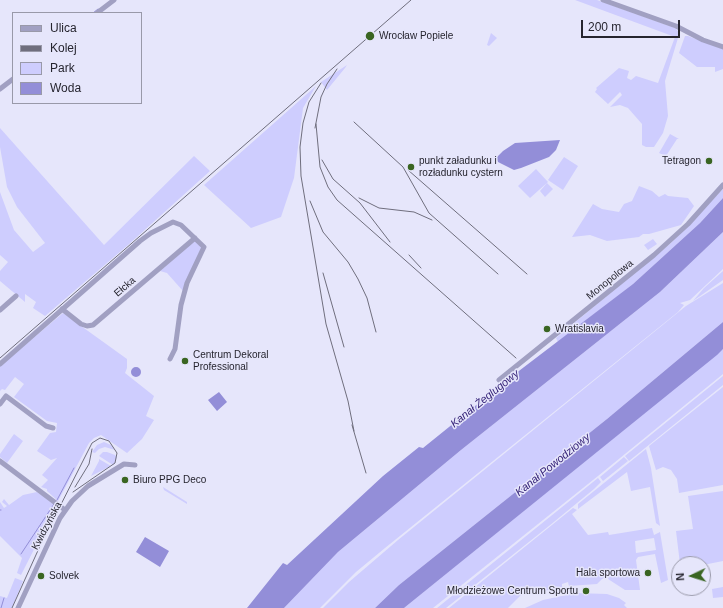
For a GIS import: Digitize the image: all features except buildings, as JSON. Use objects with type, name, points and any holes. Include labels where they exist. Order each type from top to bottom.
[{"type":"street","points":[[98,12],[114,0]]},
{"type":"street","points":[[603,0],[684,29],[703,40],[723,47]]},
{"type":"street","points":[[0,89],[12,80]]},
{"type":"street","name":"Monopolowa","points":[[499,380],[654,256],[688,224],[723,185]]},
{"type":"street","points":[[0,364],[151,233],[173,222],[176,222],[204,246],[204,251],[187,282],[181,305],[174,349],[170,359]]},
{"type":"street","name":"Ełcka","points":[[62,309],[81,324],[87,326],[93,325],[195,238]]},
{"type":"street","points":[[0,310],[16,296]]},
{"type":"street","points":[[0,404],[6,396],[46,426],[53,428]]},
{"type":"street","points":[[0,461],[65,510]]},
{"type":"street","name":"Kwidzyńska","points":[[18,608],[65,510],[80,493],[114,470],[125,463],[135,465]]},
{"type":"green space","points":[[575,0],[597,0],[675,28],[678,31],[678,38],[665,81],[668,116],[663,133],[654,147],[646,147],[642,145],[642,124],[628,108],[620,105],[610,107],[622,95],[620,92],[608,104],[595,92],[597,89],[596,88],[619,68],[629,71],[627,78],[631,80],[636,76],[658,83],[675,37]]},
{"type":"green space","points":[[491,33],[497,38],[489,46],[487,45]]},
{"type":"green space","points":[[685,36],[723,49],[723,69],[715,72],[715,67],[697,67],[679,53]]},
{"type":"green space","points":[[347,65],[345,68],[327,90],[321,82]]},
{"type":"green space","points":[[316,86],[303,108],[294,178],[281,217],[251,228],[204,185]]},
{"type":"green space","points":[[0,128],[104,245],[194,156],[210,171],[128,245],[45,316],[33,308],[36,302],[25,294],[25,302],[0,281],[0,271],[8,262],[0,255],[0,192],[14,230],[33,252],[45,243],[17,207],[7,187],[0,147]]},
{"type":"green space","points":[[670,134],[679,139],[677,139],[666,156],[659,153]]},
{"type":"green space","points":[[564,157],[578,166],[563,190],[548,180]]},
{"type":"green space","points":[[536,169],[548,182],[530,198],[518,186]]},
{"type":"green space","points":[[547,183],[553,189],[545,197],[540,191]]},
{"type":"green space","points":[[639,186],[652,191],[659,197],[665,194],[668,196],[688,198],[694,206],[681,225],[649,234],[643,234],[639,237],[607,241],[590,235],[572,237],[593,204],[602,209],[619,212],[624,204],[632,201]]},
{"type":"green space","points":[[723,189],[723,198],[700,223],[633,284],[558,342],[556,338],[671,243]]},
{"type":"green space","points":[[723,232],[723,269],[690,300],[680,303],[684,305],[678,312],[385,548],[356,572],[320,608],[284,608],[338,552],[461,450],[660,292]]},
{"type":"green space","points":[[653,239],[657,244],[648,250],[644,245]]},
{"type":"green space","points":[[195,240],[202,246],[183,291],[167,273],[160,271]]},
{"type":"green space","points":[[723,271],[723,280],[693,301],[704,288]]},
{"type":"green space","points":[[723,283],[723,322],[607,419],[399,585],[375,608],[323,608],[349,582],[398,540],[686,306]]},
{"type":"green space","points":[[63,313],[127,359],[127,368],[125,373],[154,396],[146,416],[154,420],[142,439],[127,453],[101,435],[94,438],[89,443],[58,501],[47,491],[47,489],[41,487],[48,480],[42,475],[57,458],[51,460],[37,451],[50,433],[56,432],[57,423],[47,421],[14,397],[24,384],[15,377],[5,390],[2,389],[0,391],[0,366]]},
{"type":"green space","points":[[723,349],[723,374],[598,476],[433,608],[404,608]]},
{"type":"green space","points":[[723,376],[723,385],[629,461],[625,456]]},
{"type":"green space","points":[[723,387],[723,485],[679,493],[677,479],[671,470],[663,467],[656,470],[649,446]]},
{"type":"green space","points":[[14,434],[23,441],[7,463],[0,457],[0,454]]},
{"type":"green space","points":[[104,442],[111,445],[115,450],[105,447],[99,449],[95,453],[92,452],[97,445]]},
{"type":"green space","points":[[646,449],[651,468],[660,526],[656,523],[650,487],[631,491],[627,472],[578,509],[578,504]]},
{"type":"green space","points":[[103,452],[107,452],[117,457],[113,465],[99,456]]},
{"type":"green space","points":[[624,457],[628,461],[603,481],[600,477]]},
{"type":"green space","points":[[99,459],[111,466],[91,476],[99,461]]},
{"type":"green space","points":[[598,478],[601,482],[594,489],[549,526],[446,608],[437,608]]},
{"type":"green space","points":[[163,487],[187,502],[187,504],[164,490]]},
{"type":"green space","points":[[723,491],[723,561],[711,563],[711,556],[679,556],[676,531],[693,529],[688,496]]},
{"type":"green space","points":[[37,492],[55,504],[53,506],[55,508],[21,575],[17,573],[22,558],[0,536],[0,502],[4,508],[7,506],[2,502],[4,499],[9,505],[23,495]]},
{"type":"green space","points":[[573,508],[577,510],[572,514],[588,535],[608,532],[609,535],[652,528],[654,535],[660,532],[668,580],[661,583],[655,554],[638,557],[636,560],[640,590],[625,590],[608,579],[609,576],[602,579],[597,584],[569,586],[568,582],[562,584],[562,587],[535,593],[529,589],[526,590],[508,608],[449,608]],"holes":[[[654,538],[656,550],[636,553],[635,541]]]},
{"type":"green space","points":[[15,578],[23,581],[12,608],[0,608],[0,596],[7,598]]},
{"type":"green space","points":[[723,587],[723,597],[713,598],[712,589]]},
{"type":"green space","points":[[576,593],[607,594],[619,598],[626,603],[624,605],[627,608],[525,608],[543,600]]},
{"type":"water","points":[[560,140],[556,150],[549,157],[514,170],[498,162],[496,158],[515,143]]},
{"type":"water","name":"Kanał Żeglugowy","points":[[723,198],[723,232],[660,292],[461,450],[338,552],[284,608],[247,608],[283,563],[287,565],[383,476],[419,447],[423,448],[511,377],[633,284],[700,223]]},
{"type":"water","name":"Kanał Powodziowy","points":[[723,322],[723,349],[717,355],[404,608],[375,608],[399,585],[607,419]]},
{"type":"water","points":[[134,367],[138,367],[140,368],[140,376],[134,377],[131,374],[131,370]]},
{"type":"water","points":[[219,392],[227,402],[217,411],[208,400]]},
{"type":"water","points":[[145,537],[169,551],[160,567],[136,552]]},
{"type":"waterway","points":[[94,12],[98,9]]},
{"type":"waterway","points":[[57,500],[74,468]]},
{"type":"waterway","points":[[21,554],[54,504]]},
{"type":"waterway","points":[[1,608],[4,598]]},
{"type":"tram line","points":[[12,608],[40,546],[92,443],[100,438],[109,441],[117,453],[115,463],[73,492]]},
{"type":"tram line","points":[[75,487],[89,464],[92,449]]},
{"type":"railway","points":[[0,358],[411,0]]},
{"type":"railway","points":[[315,128],[321,97],[327,84],[337,69]]},
{"type":"railway","points":[[321,83],[309,102],[303,123],[300,147],[301,176],[326,324],[348,401],[354,431]]},
{"type":"railway","points":[[354,122],[403,167],[429,213],[498,274]]},
{"type":"railway","points":[[316,124],[320,167],[328,187],[337,200],[516,358]]},
{"type":"railway","points":[[322,160],[333,179],[360,203],[390,242]]},
{"type":"railway","points":[[408,170],[527,274]]},
{"type":"railway","points":[[359,198],[379,208],[414,212],[432,220]]},
{"type":"railway","points":[[310,201],[323,232],[348,262],[358,279],[367,298],[376,332]]},
{"type":"railway","points":[[409,255],[421,268]]},
{"type":"railway","points":[[323,273],[344,347]]},
{"type":"railway","points":[[352,425],[366,473]]},
{"type":"place","name":"Wrocław Popiele","points":[[370,36]]},
{"type":"place","name":"Tetragon","points":[[709,161]]},
{"type":"place","name":"punkt załadunku i rozładunku cystern","points":[[411,167]]},
{"type":"place","name":"Wratislavia","points":[[547,329]]},
{"type":"place","name":"Centrum Dekoral Professional","points":[[185,361]]},
{"type":"place","name":"Biuro PPG Deco","points":[[125,480]]},
{"type":"place","name":"Hala sportowa","points":[[648,573]]},
{"type":"place","name":"Solvek","points":[[41,576]]},
{"type":"place","name":"Młodzieżowe Centrum Sportu","points":[[586,591]]}]
